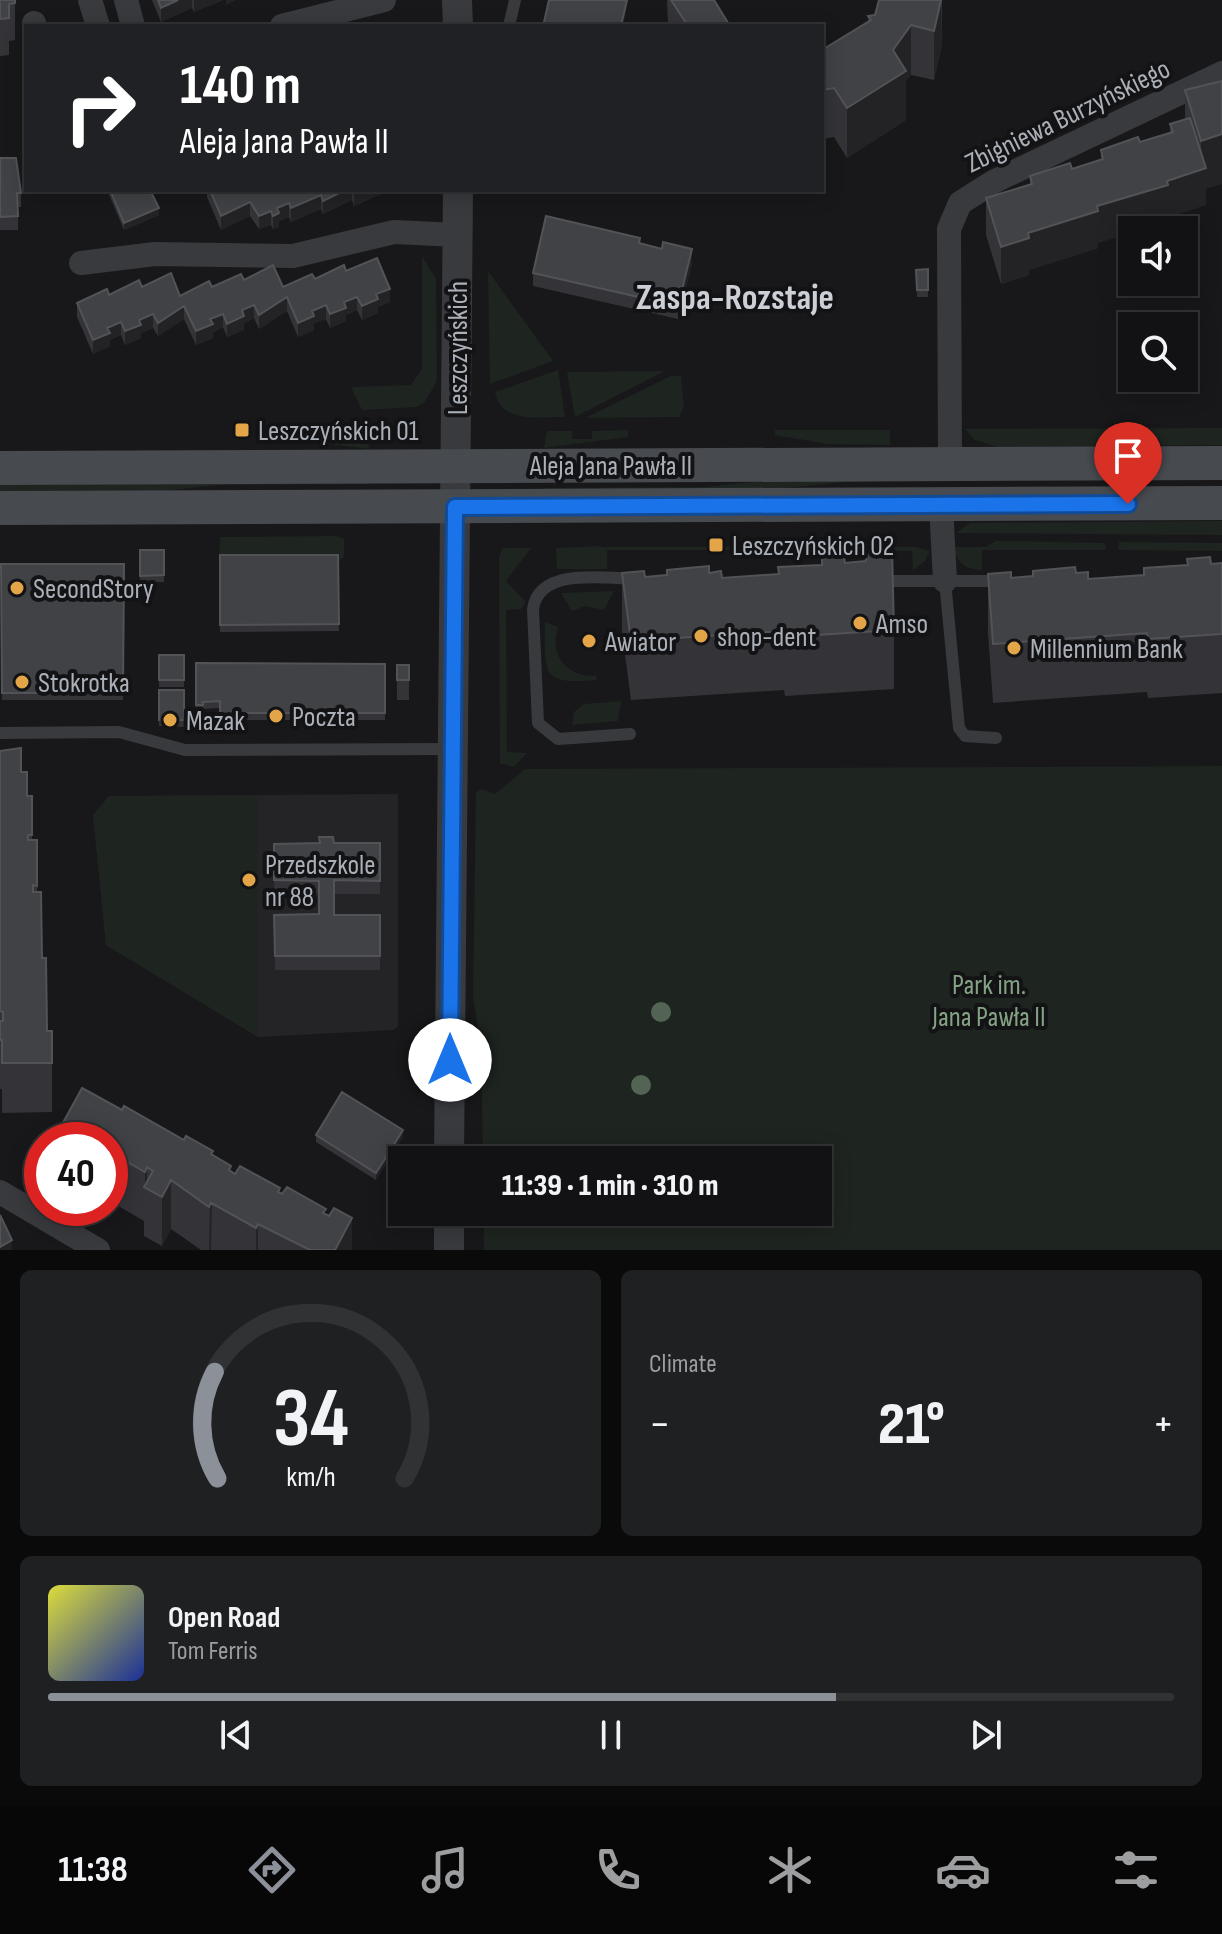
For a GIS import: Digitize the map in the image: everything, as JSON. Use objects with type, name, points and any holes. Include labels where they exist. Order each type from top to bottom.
[{"type":"main road","points":[[941,505],[950,463]]},
{"type":"main road","name":"Aleja Jana Pawła II","points":[[0,468],[1222,463]]},
{"type":"main road","name":"Aleja Jana Pawła II","points":[[0,508],[1222,503]]},
{"type":"street","points":[[90,0],[97,24]]},
{"type":"street","points":[[126,0],[132,24]]},
{"type":"street","points":[[290,24],[384,0]]},
{"type":"street","points":[[457,0],[458,24]]},
{"type":"street","name":"Zbigniewa Burzyńskiego","points":[[950,463],[949,229],[960,203],[995,181],[1222,73]]},
{"type":"street","name":"Leszczyńskich","points":[[449,1146],[455,507],[458,465],[458,192]]},
{"type":"street","points":[[81,263],[155,254],[293,256],[394,232],[457,235]]},
{"type":"street","points":[[941,505],[945,581]]},
{"type":"street","points":[[0,1192],[98,1250]]},
{"type":"street","points":[[449,1226],[449,1250]]},
{"type":"lane","points":[[509,24],[515,0]]},
{"type":"lane","points":[[630,734],[558,739],[538,723],[534,602],[554,582],[656,579]]},
{"type":"lane","points":[[865,580],[1011,582]]},
{"type":"lane","points":[[945,581],[959,728],[965,736],[996,738]]},
{"type":"lane","points":[[0,733],[119,732],[185,750],[452,749]]},
{"type":"shaded area","name":"Przedszkole nr 88","points":[[398,794],[398,1026],[394,1030],[258,1037],[106,945],[93,815],[109,796]]},
{"type":"green space","points":[[422,256],[436,279],[437,381],[425,402],[416,407],[362,410],[351,387],[411,385],[422,369]]},
{"type":"green space","points":[[488,271],[553,361],[490,384]]},
{"type":"green space","points":[[558,370],[565,417],[533,418],[513,414],[499,402],[495,392]]},
{"type":"green space","points":[[665,371],[575,417],[567,372]]},
{"type":"green space","points":[[671,376],[681,376],[684,406],[679,417],[585,418]]},
{"type":"green space","points":[[299,426],[357,426],[367,435],[369,449],[291,439],[293,431]]},
{"type":"green space","points":[[1222,428],[1222,445],[998,447],[975,440],[965,429]]},
{"type":"green space","points":[[628,430],[628,437],[544,448],[547,431],[572,431],[572,439],[592,439],[592,431]]},
{"type":"green space","points":[[775,430],[890,430],[890,445],[828,444],[775,435]]},
{"type":"green space","points":[[814,476],[889,481],[724,494],[544,495],[544,488],[704,487]]},
{"type":"green space","points":[[368,479],[368,484],[219,485],[126,495],[0,493],[0,483]]},
{"type":"green space","points":[[1222,521],[1222,535],[956,533],[970,523]]},
{"type":"green space","points":[[336,536],[344,539],[344,557],[338,562],[219,562],[220,537]]},
{"type":"green space","points":[[996,541],[1105,543],[1106,550],[982,550],[982,570],[963,564],[953,547],[986,547]]},
{"type":"green space","points":[[1119,542],[1222,543],[1222,551],[1118,550]]},
{"type":"green space","points":[[740,547],[740,550],[607,550],[607,569],[557,569],[556,548]]},
{"type":"green space","points":[[752,547],[915,547],[930,551],[925,561],[913,570],[912,551],[752,551]]},
{"type":"green space","points":[[503,548],[531,548],[506,581],[526,602],[521,609],[506,610],[507,752],[527,753],[514,767],[500,763],[499,557]]},
{"type":"green space","points":[[614,591],[604,610],[585,606],[572,611],[561,593]]},
{"type":"green space","points":[[545,622],[558,627],[556,647],[562,662],[576,673],[596,676],[597,680],[564,680],[549,672],[545,653]]},
{"type":"green space","points":[[621,701],[618,721],[572,725],[574,712],[584,704]]},
{"type":"green space","name":"Park im. Jana Pawła II","points":[[1222,766],[1222,1250],[484,1250],[484,1226],[832,1226],[832,1146],[483,1146],[481,1050],[473,996],[476,793],[481,789],[495,794],[525,769]]},
{"type":"green space","points":[[109,796],[258,796],[258,1037],[106,945],[93,815]]},
{"type":"building","points":[[0,0],[15,0],[15,3],[9,4],[9,18],[0,19]]},
{"type":"building","points":[[158,0],[178,0],[161,8]]},
{"type":"building","points":[[549,0],[627,0],[621,24],[544,22]]},
{"type":"building","points":[[671,0],[714,0],[729,24],[687,24]]},
{"type":"building","points":[[879,0],[941,0],[934,31],[911,25],[893,50],[906,71],[847,108],[834,88],[824,90],[824,49],[871,20],[868,16],[875,15]]},
{"type":"building","points":[[1222,81],[1222,134],[1201,141],[1185,90]]},
{"type":"building","points":[[1190,118],[1206,168],[1167,181],[1168,185],[1097,206],[1098,211],[1028,233],[1029,238],[1001,247],[986,198],[1032,184],[1030,176],[1070,163],[1072,169],[1103,159],[1101,150],[1138,137],[1140,142],[1173,132],[1170,124]]},
{"type":"building","points":[[0,158],[16,158],[21,193],[17,193],[18,216],[0,217]]},
{"type":"building","points":[[111,192],[151,192],[159,208],[124,223]]},
{"type":"building","points":[[211,192],[341,192],[323,201],[321,195],[291,208],[289,203],[277,208],[279,213],[273,216],[271,211],[259,216],[250,202],[221,216]]},
{"type":"building","points":[[546,216],[640,238],[639,243],[662,249],[663,242],[692,249],[678,306],[533,273]]},
{"type":"building","points":[[377,258],[390,289],[376,294],[378,299],[362,306],[357,297],[344,302],[346,308],[330,314],[326,305],[312,311],[314,316],[298,323],[287,297],[259,315],[254,305],[242,310],[244,316],[227,324],[223,314],[210,319],[213,324],[196,331],[184,306],[158,323],[153,314],[139,320],[141,325],[125,331],[121,322],[107,328],[110,333],[93,340],[77,303],[107,289],[109,295],[139,280],[142,287],[171,273],[180,296],[209,281],[212,287],[241,274],[244,280],[273,265],[283,287],[312,274],[315,279],[344,265],[346,271]]},
{"type":"building","points":[[928,269],[928,290],[917,290],[916,270]]},
{"type":"building","points":[[892,548],[894,630],[785,637],[784,631],[631,641],[622,573],[644,571],[645,577],[667,575],[667,570],[709,566],[709,573],[721,571],[722,578],[779,574],[778,567],[822,565],[822,558],[844,557],[845,563],[866,561],[865,549]]},
{"type":"building","points":[[140,550],[164,550],[164,575],[140,576]]},
{"type":"building","points":[[220,555],[338,555],[339,624],[220,625]]},
{"type":"building","points":[[1210,557],[1211,564],[1222,563],[1222,634],[1148,639],[1147,633],[993,644],[988,574],[1011,572],[1011,578],[1033,576],[1033,571],[1075,567],[1076,573],[1088,572],[1088,579],[1144,575],[1144,568],[1188,565],[1187,559]]},
{"type":"building","points":[[1,564],[124,564],[123,693],[2,693]]},
{"type":"building","points":[[159,655],[184,655],[184,680],[159,680]]},
{"type":"building","points":[[196,663],[385,664],[385,713],[220,713],[220,701],[196,705]]},
{"type":"building","points":[[397,665],[409,665],[409,680],[397,680]]},
{"type":"building","points":[[159,690],[184,690],[184,720],[159,720]]},
{"type":"building","points":[[21,748],[21,772],[27,772],[27,796],[32,796],[32,835],[28,835],[28,840],[37,840],[37,886],[33,885],[33,892],[41,892],[42,958],[46,958],[47,1031],[52,1031],[52,1063],[2,1063],[0,751]]},
{"type":"building","points":[[319,837],[333,837],[334,843],[380,843],[380,881],[334,880],[334,915],[380,915],[380,956],[275,956],[274,915],[319,914],[319,881],[274,880],[274,844],[320,843]]},
{"type":"building","points":[[82,1088],[122,1110],[124,1106],[184,1140],[186,1136],[213,1151],[211,1154],[231,1166],[229,1170],[235,1174],[240,1166],[280,1188],[278,1192],[282,1194],[287,1187],[326,1209],[323,1213],[329,1216],[334,1208],[352,1218],[335,1250],[310,1250],[258,1224],[256,1228],[211,1203],[209,1207],[171,1180],[162,1197],[144,1187],[153,1171],[147,1167],[145,1172],[128,1162],[128,1122],[63,1122]]},
{"type":"building","points":[[342,1092],[403,1130],[393,1146],[388,1146],[388,1154],[376,1173],[316,1135]]},
{"type":"building","points":[[0,1215],[12,1240],[0,1247]]},
{"type":"place","name":"Leszczyńskich 01","points":[[242,430]]},
{"type":"place","name":"Leszczyńskich 02","points":[[716,545]]},
{"type":"place","name":"SecondStory","points":[[17,588]]},
{"type":"place","name":"Amso","points":[[860,623]]},
{"type":"place","name":"shop-dent","points":[[701,636]]},
{"type":"place","name":"Awiator","points":[[589,641]]},
{"type":"place","name":"Millennium Bank","points":[[1014,648]]},
{"type":"place","name":"Stokrotka","points":[[22,682]]},
{"type":"place","name":"Poczta","points":[[276,716]]},
{"type":"place","name":"Mazak","points":[[170,720]]},
{"type":"place","name":"Przedszkole nr 88","points":[[249,880]]},
{"type":"district","name":"Zaspa-Rozstaje","points":[[735,296]]},
{"type":"route","points":[[450,1060],[455,507],[1128,504]]}]
